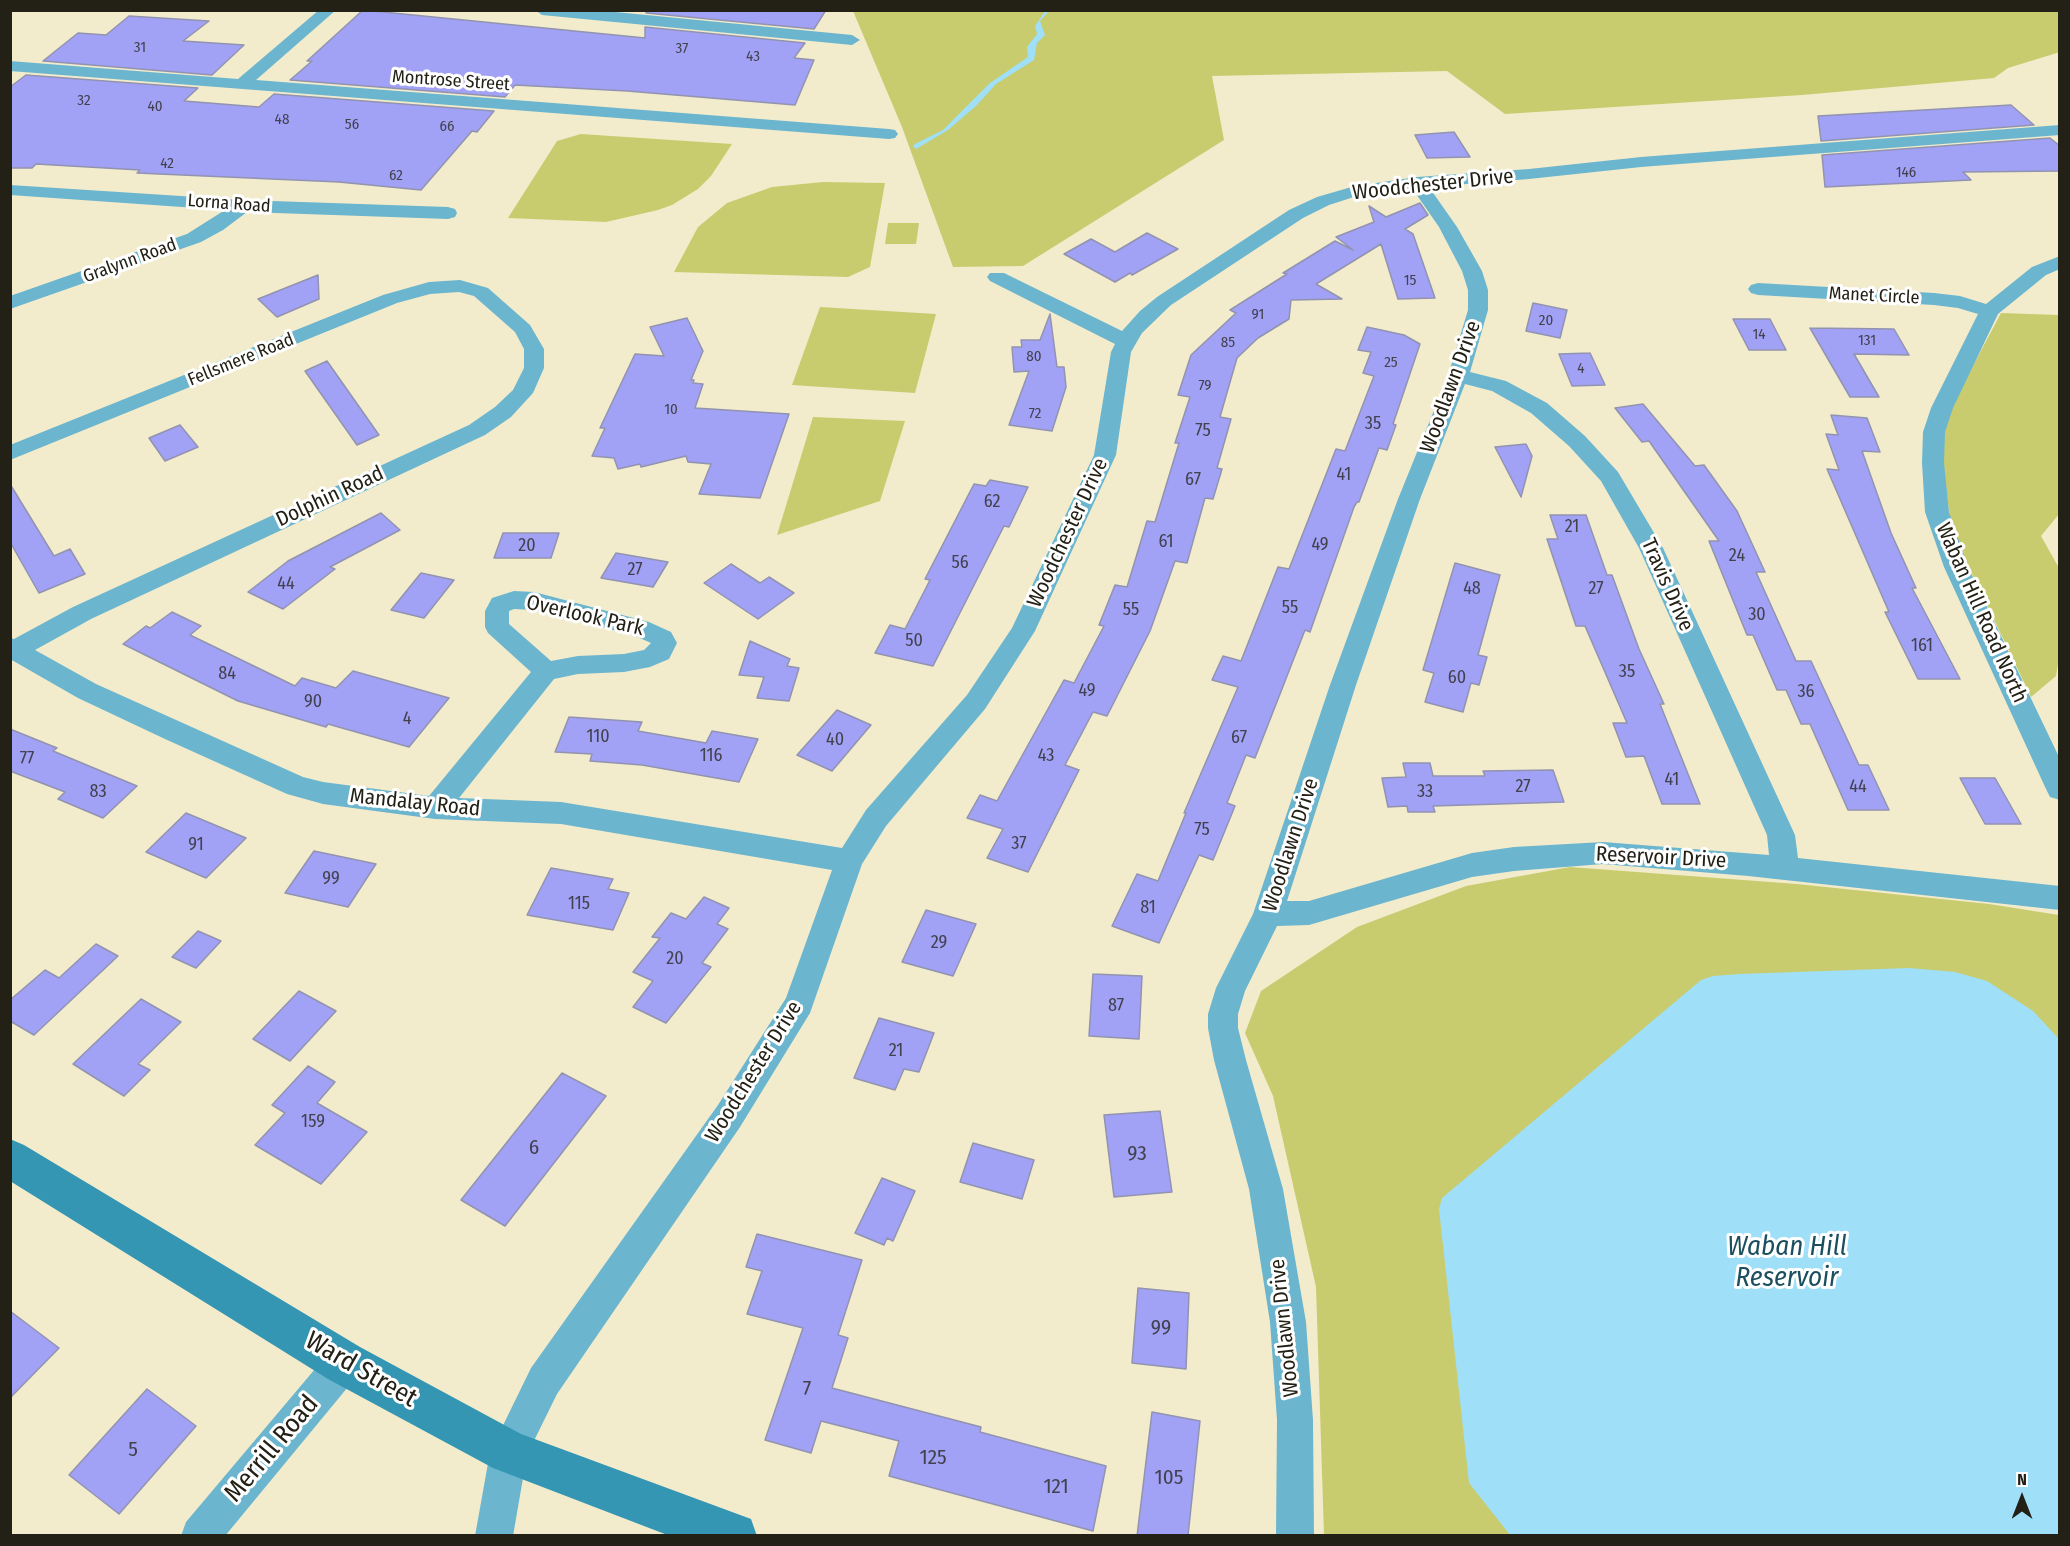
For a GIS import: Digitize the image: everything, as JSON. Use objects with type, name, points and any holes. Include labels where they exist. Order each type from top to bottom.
[{"type":"street","points":[[242,84],[329,10]]},
{"type":"street","points":[[542,10],[852,40]]},
{"type":"street","name":"Montrose Street","points":[[10,66],[889,134]]},
{"type":"street","name":"Woodchester Drive","points":[[494,1536],[509,1452],[544,1381],[729,1116],[799,1004],[849,861],[876,818],[976,702],[1023,631],[1105,455],[1112,421],[1118,366],[1126,341],[1147,315],[1164,301],[1296,214],[1323,201],[1355,191],[1418,182],[1529,174],[1641,162],[2060,130]]},
{"type":"street","name":"Woodlawn Drive","points":[[1295,1536],[1295,1420],[1288,1322],[1266,1188],[1223,1028],[1227,999],[1268,914],[1347,674],[1409,499],[1458,376],[1478,310],[1478,290],[1472,271],[1448,227],[1418,182]]},
{"type":"street","name":"Lorna Road","points":[[10,190],[243,206],[448,213]]},
{"type":"street","name":"Gralynn Road","points":[[10,303],[194,238],[216,226],[243,206]]},
{"type":"street","name":"Waban Hill Road North","points":[[2060,262],[2039,271],[1989,311],[1942,408],[1934,432],[1933,463],[1936,512],[1956,567],[2060,789]]},
{"type":"street","points":[[997,277],[1126,341]]},
{"type":"street","name":"Fellsmere Road","points":[[10,453],[390,299],[441,286],[476,290]]},
{"type":"street","name":"Manet Circle","points":[[1758,289],[1934,299],[1960,302],[1989,311]]},
{"type":"street","name":"Dolphin Road","points":[[13,649],[82,613],[477,430],[499,416],[528,385],[534,368],[534,349],[523,329],[496,303],[476,290]]},
{"type":"street","name":"Travis Drive","points":[[1458,376],[1499,386],[1539,408],[1577,441],[1610,477],[1651,548],[1782,835],[1785,868]]},
{"type":"street","name":"Overlook Park","points":[[514,600],[534,601],[640,628],[662,638],[664,643],[660,652],[650,658],[578,665],[546,671],[497,627],[497,611],[501,604],[514,600]]},
{"type":"street","name":"Mandalay Road","points":[[13,649],[87,691],[174,732],[297,786],[323,793],[435,808],[561,813],[849,861]]},
{"type":"street","points":[[435,808],[510,712],[546,671]]},
{"type":"street","name":"Reservoir Drive","points":[[1268,914],[1309,913],[1472,865],[1545,856],[1624,854],[1785,868],[2060,898]]},
{"type":"street","name":"Ward Street","points":[[10,1158],[344,1363],[509,1452],[734,1536]]},
{"type":"street","name":"Merrill Road","points":[[200,1536],[344,1363]]},
{"type":"green space","points":[[2059,10],[2060,52],[2008,68],[1994,78],[1802,95],[1505,114],[1447,71],[1212,76],[1224,140],[1023,266],[953,267],[902,127],[853,11]]},
{"type":"green space","points":[[581,134],[732,144],[711,176],[698,189],[672,205],[658,210],[606,222],[508,218],[557,141]]},
{"type":"green space","points":[[823,182],[885,183],[870,267],[848,277],[674,272],[698,227],[727,203],[772,187]]},
{"type":"green space","points":[[888,223],[919,223],[916,244],[885,244]]},
{"type":"green space","points":[[820,307],[936,314],[915,393],[792,385]]},
{"type":"green space","points":[[2001,313],[2059,315],[2059,514],[2041,536],[2059,568],[2059,657],[2056,676],[2031,697],[1952,532],[1942,459],[1942,424]]},
{"type":"green space","points":[[813,417],[905,421],[880,501],[777,535]]},
{"type":"green space","name":"Waban Hill Reservoir","points":[[1570,867],[1797,884],[1989,904],[2059,915],[2059,1535],[1324,1535],[1316,1287],[1273,1096],[1245,1033],[1261,991],[1357,927],[1466,886]]},
{"type":"water","points":[[1046,10],[1049,11],[1040,21],[1045,35],[1037,43],[1034,60],[996,84],[976,106],[948,130],[916,149],[913,146],[915,144],[943,130],[990,83],[1028,57],[1027,47],[1037,34],[1035,26]]},
{"type":"water","name":"Waban Hill Reservoir","points":[[1909,968],[1955,972],[1987,981],[2033,1011],[2059,1039],[2059,1535],[1510,1535],[1469,1483],[1439,1209],[1442,1198],[1701,980],[1713,976],[1740,974]]},
{"type":"building","points":[[363,10],[645,38],[645,27],[805,43],[794,58],[814,60],[795,105],[627,91],[515,85],[505,97],[290,80],[312,61],[307,61]]},
{"type":"building","points":[[646,10],[826,10],[814,29],[646,13]]},
{"type":"building","points":[[129,16],[209,21],[183,41],[244,45],[212,75],[43,61],[78,33],[106,35]]},
{"type":"building","points":[[26,75],[198,88],[184,101],[259,107],[274,94],[494,111],[477,132],[472,131],[421,190],[339,182],[137,173],[140,170],[36,164],[32,168],[10,168],[10,87]]},
{"type":"building","points":[[2011,105],[2034,125],[1821,141],[1818,116]]},
{"type":"building","points":[[1454,132],[1470,157],[1427,158],[1415,135]]},
{"type":"building","points":[[2050,138],[2060,146],[2060,171],[1963,172],[1971,180],[1825,187],[1822,155]]},
{"type":"building","points":[[1420,203],[1428,215],[1405,229],[1413,234],[1435,298],[1398,299],[1381,244],[1316,284],[1342,299],[1291,300],[1289,319],[1258,338],[1237,358],[1220,417],[1231,419],[1217,468],[1222,469],[1213,499],[1205,498],[1187,563],[1175,561],[1150,631],[1107,716],[1093,712],[1065,765],[1079,770],[1028,872],[987,858],[1003,829],[967,818],[980,795],[997,801],[1064,680],[1074,683],[1104,626],[1099,625],[1115,585],[1127,587],[1147,521],[1155,522],[1179,443],[1175,443],[1190,397],[1178,395],[1191,355],[1236,313],[1230,310],[1287,274],[1283,273],[1335,241],[1353,250],[1336,237],[1374,222],[1369,206],[1386,217]]},
{"type":"building","points":[[1147,233],[1178,249],[1115,282],[1064,254],[1091,239],[1115,252]]},
{"type":"building","points":[[318,275],[319,299],[277,317],[258,299]]},
{"type":"building","points":[[1533,303],[1567,310],[1560,338],[1526,331]]},
{"type":"building","points":[[1050,314],[1057,367],[1064,367],[1066,387],[1052,431],[1009,425],[1029,371],[1014,372],[1012,347],[1022,347],[1021,340],[1040,340]]},
{"type":"building","points":[[687,318],[703,351],[691,380],[694,380],[693,383],[703,384],[695,408],[789,414],[760,498],[699,494],[711,464],[688,462],[686,456],[641,467],[640,464],[618,469],[614,458],[592,456],[605,428],[600,428],[635,354],[664,356],[650,327]]},
{"type":"building","points":[[1733,319],[1770,319],[1786,350],[1749,350]]},
{"type":"building","points":[[1367,327],[1404,335],[1420,344],[1393,424],[1396,425],[1387,450],[1379,448],[1359,502],[1354,507],[1310,632],[1305,630],[1255,758],[1246,755],[1227,803],[1235,806],[1213,860],[1199,855],[1159,943],[1112,926],[1137,874],[1158,881],[1186,813],[1184,813],[1238,687],[1212,680],[1223,656],[1241,661],[1278,567],[1289,569],[1336,449],[1345,451],[1374,376],[1363,373],[1371,352],[1358,350]]},
{"type":"building","points":[[1810,328],[1894,329],[1909,355],[1854,354],[1879,397],[1850,397]]},
{"type":"building","points":[[1590,353],[1605,385],[1572,386],[1559,354]]},
{"type":"building","points":[[327,361],[379,435],[357,445],[305,371]]},
{"type":"building","points":[[1643,404],[1695,466],[1704,465],[1737,511],[1765,572],[1756,572],[1796,661],[1811,661],[1859,765],[1868,765],[1889,810],[1848,810],[1810,724],[1801,724],[1786,690],[1777,690],[1753,635],[1747,635],[1709,541],[1719,541],[1649,441],[1642,442],[1615,408]]},
{"type":"building","points":[[1831,415],[1867,418],[1880,452],[1862,451],[1891,533],[1916,588],[1912,588],[1960,679],[1918,679],[1885,612],[1889,612],[1827,469],[1839,470],[1826,434],[1838,435]]},
{"type":"building","points":[[180,425],[198,447],[165,461],[149,438]]},
{"type":"building","points":[[1526,444],[1532,456],[1521,497],[1495,447]]},
{"type":"building","points":[[990,480],[1028,487],[1009,527],[1004,526],[933,666],[875,653],[890,625],[905,629],[930,580],[925,579],[974,484],[986,486]]},
{"type":"building","points":[[10,484],[54,556],[70,549],[85,574],[39,593],[10,542]]},
{"type":"building","points":[[381,513],[400,530],[330,567],[335,569],[283,609],[248,592],[288,561]]},
{"type":"building","points":[[1550,515],[1586,515],[1607,575],[1612,575],[1639,649],[1664,704],[1660,704],[1700,804],[1662,804],[1644,756],[1626,757],[1613,723],[1627,723],[1585,626],[1576,626],[1547,539],[1558,539]]},
{"type":"building","points":[[503,533],[559,533],[551,558],[494,558]]},
{"type":"building","points":[[616,553],[668,562],[653,587],[601,578]]},
{"type":"building","points":[[1455,563],[1500,575],[1478,655],[1487,657],[1479,685],[1471,683],[1463,712],[1425,702],[1434,673],[1423,670]]},
{"type":"building","points":[[731,564],[760,583],[769,577],[794,593],[758,619],[704,583]]},
{"type":"building","points":[[421,573],[454,580],[424,618],[391,610]]},
{"type":"building","points":[[172,612],[201,626],[190,635],[295,686],[302,678],[336,688],[353,671],[449,698],[409,747],[328,724],[326,727],[238,701],[123,644],[146,626],[150,628]]},
{"type":"building","points":[[750,641],[790,659],[787,666],[799,668],[789,701],[757,698],[764,677],[739,675]]},
{"type":"building","points":[[837,710],[871,725],[832,771],[797,755]]},
{"type":"building","points":[[569,717],[642,722],[638,731],[706,743],[712,731],[758,739],[739,782],[642,765],[590,761],[592,754],[555,752]]},
{"type":"building","points":[[10,729],[57,748],[53,751],[137,786],[103,818],[58,799],[65,792],[10,771]]},
{"type":"building","points":[[1403,763],[1430,763],[1433,776],[1485,776],[1483,771],[1553,770],[1564,802],[1433,806],[1435,812],[1408,812],[1407,806],[1388,807],[1382,778],[1406,777]]},
{"type":"building","points":[[1960,778],[1995,778],[2021,824],[1985,824]]},
{"type":"building","points":[[186,813],[246,838],[206,878],[146,852]]},
{"type":"building","points":[[314,851],[376,864],[348,907],[285,893]]},
{"type":"building","points":[[551,868],[613,879],[608,889],[629,893],[613,930],[527,915]]},
{"type":"building","points":[[704,897],[729,908],[717,924],[728,929],[702,963],[711,967],[666,1023],[633,1007],[653,981],[633,972],[660,938],[652,937],[671,913],[686,919]]},
{"type":"building","points":[[926,910],[976,924],[953,976],[902,962]]},
{"type":"building","points":[[198,931],[221,941],[196,968],[172,957]]},
{"type":"building","points":[[96,944],[118,956],[34,1035],[10,1021],[10,1000],[45,970],[59,978]]},
{"type":"building","points":[[1093,974],[1142,976],[1139,1039],[1089,1036]]},
{"type":"building","points":[[299,991],[336,1011],[290,1061],[253,1039]]},
{"type":"building","points":[[141,999],[181,1022],[138,1064],[150,1070],[124,1096],[73,1064]]},
{"type":"building","points":[[879,1018],[934,1033],[919,1072],[904,1069],[895,1090],[854,1078]]},
{"type":"building","points":[[308,1066],[335,1082],[317,1103],[367,1132],[321,1184],[255,1145],[285,1113],[272,1105]]},
{"type":"building","points":[[562,1073],[606,1096],[505,1226],[461,1200]]},
{"type":"building","points":[[1160,1111],[1172,1192],[1114,1197],[1104,1115]]},
{"type":"building","points":[[973,1143],[1034,1160],[1022,1199],[960,1182]]},
{"type":"building","points":[[882,1178],[915,1191],[893,1241],[887,1238],[884,1245],[855,1233]]},
{"type":"building","points":[[757,1234],[862,1260],[838,1335],[848,1338],[832,1388],[981,1427],[980,1432],[1106,1466],[1093,1531],[889,1476],[899,1441],[821,1421],[811,1453],[765,1440],[803,1328],[747,1314],[762,1271],[746,1267]]},
{"type":"building","points":[[1138,1288],[1189,1293],[1186,1369],[1132,1363]]},
{"type":"building","points":[[10,1311],[59,1348],[10,1398]]},
{"type":"building","points":[[147,1389],[196,1426],[119,1514],[69,1475]]},
{"type":"building","points":[[1152,1412],[1200,1421],[1188,1536],[1137,1536]]}]
